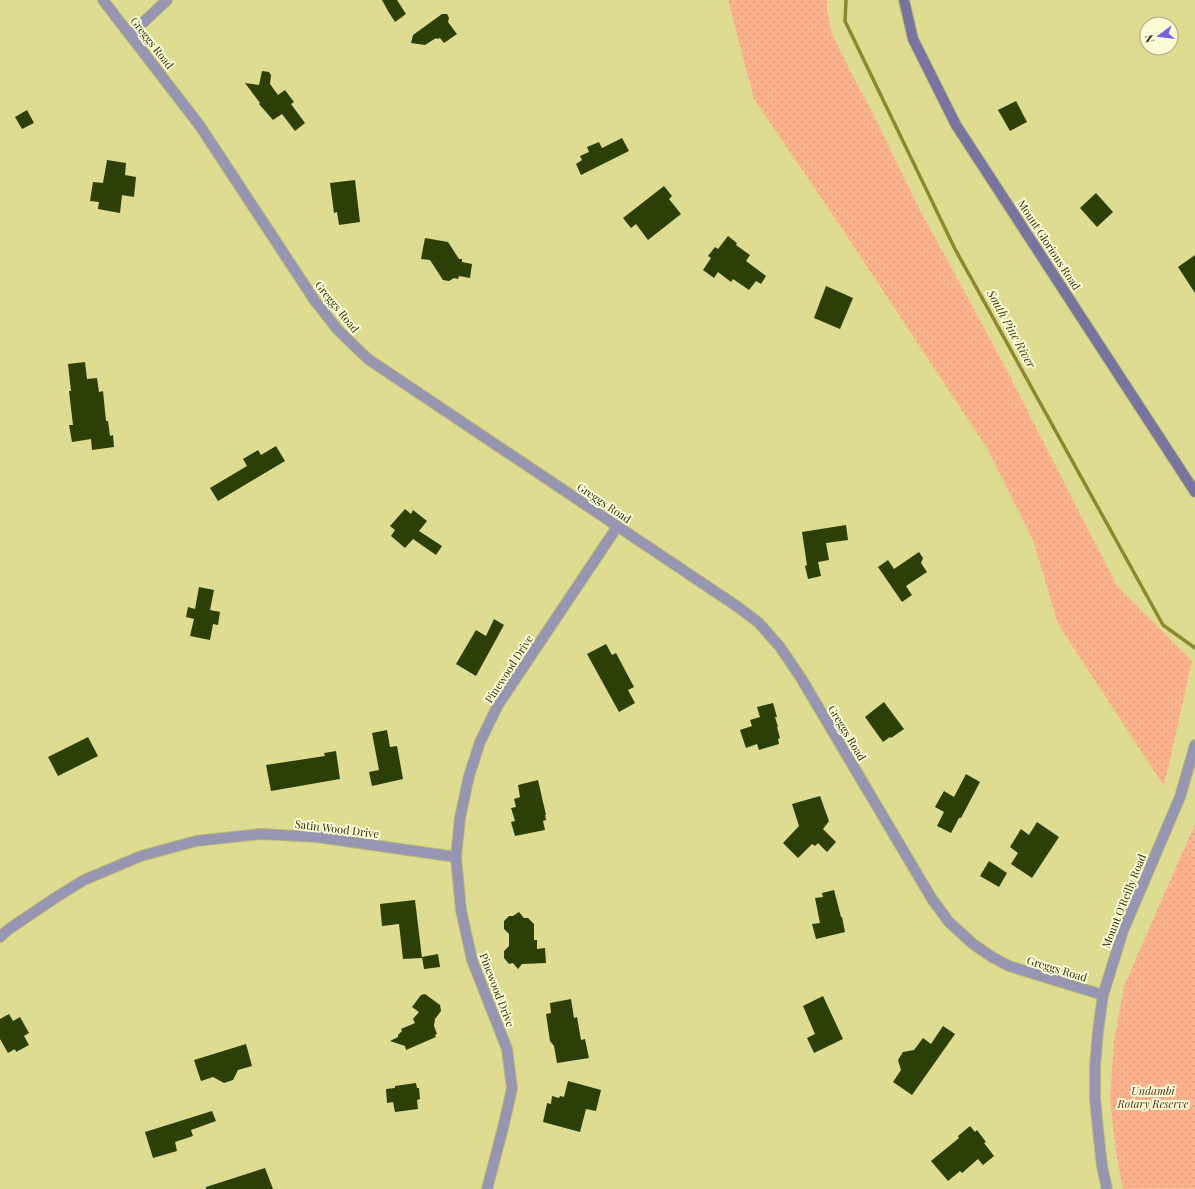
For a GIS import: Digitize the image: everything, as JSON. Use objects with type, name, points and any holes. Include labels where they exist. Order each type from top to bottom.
[{"type":"main road","name":"Mount Glorious Road","points":[[904,0],[913,39],[956,125],[1195,492]]},
{"type":"street","name":"Greggs Road","points":[[103,0],[200,126],[315,301],[338,330],[368,359],[738,607],[759,623],[780,647],[801,678],[932,899],[949,922],[973,944],[1009,966],[1103,995]]},
{"type":"street","points":[[130,35],[167,0]]},
{"type":"street","name":"Pinewood Drive","points":[[487,1189],[512,1088],[507,1049],[472,960],[461,910],[456,857],[460,818],[469,776],[480,742],[498,705],[617,527]]},
{"type":"street","name":"Mount O'Reilly Road","points":[[1107,1189],[1102,1166],[1095,1099],[1095,1066],[1103,995],[1123,931],[1180,798],[1195,745]]},
{"type":"street","name":"Satin Wood Drive","points":[[0,937],[84,880],[140,856],[196,841],[260,834],[317,837],[456,857]]},
{"type":"green space","points":[[728,0],[827,0],[831,31],[850,71],[869,106],[920,210],[1003,363],[1117,586],[1192,661],[1164,786],[1058,624],[1033,540],[987,448],[837,221],[754,99]]},
{"type":"green space","name":"Undambi Rotary Reserve","points":[[1195,824],[1195,1189],[1123,1189],[1116,1153],[1110,1099],[1114,1042],[1124,986]]},
{"type":"building","points":[[382,0],[397,0],[406,14],[395,22]]},
{"type":"building","points":[[442,14],[447,14],[449,18],[448,22],[457,34],[444,43],[440,38],[436,38],[425,45],[411,43],[413,35]]},
{"type":"building","points":[[262,71],[269,72],[271,75],[270,84],[278,95],[285,90],[294,102],[291,104],[305,123],[295,131],[282,114],[273,120],[259,104],[260,103],[245,83],[259,85]]},
{"type":"building","points":[[1016,101],[1027,122],[1010,131],[998,110]]},
{"type":"building","points":[[27,110],[34,123],[22,129],[15,117]]},
{"type":"building","points":[[622,138],[629,151],[581,175],[576,164],[582,160],[580,156],[589,152],[587,147],[599,142],[602,148]]},
{"type":"building","points":[[107,160],[126,163],[125,175],[136,177],[134,197],[122,195],[120,213],[98,209],[99,202],[90,201],[93,182],[103,183]]},
{"type":"building","points":[[355,180],[360,222],[339,225],[337,212],[334,213],[330,183]]},
{"type":"building","points":[[664,186],[672,196],[669,199],[681,214],[648,240],[636,224],[631,228],[623,218]]},
{"type":"building","points":[[1096,193],[1113,212],[1097,227],[1080,208]]},
{"type":"building","points":[[728,236],[737,243],[736,245],[750,255],[746,261],[766,276],[761,284],[756,281],[749,290],[733,279],[731,282],[718,272],[714,278],[703,270],[711,258],[708,256],[715,247],[718,249]]},
{"type":"building","points":[[425,238],[448,242],[459,259],[462,259],[462,262],[472,264],[470,278],[459,276],[458,279],[454,278],[449,281],[443,280],[430,260],[421,259]]},
{"type":"building","points":[[1195,255],[1195,293],[1178,267]]},
{"type":"building","points":[[826,286],[853,298],[840,329],[814,318]]},
{"type":"building","points":[[85,362],[87,379],[97,378],[99,392],[103,391],[106,421],[108,421],[110,436],[113,435],[114,447],[92,450],[91,439],[72,442],[69,425],[73,425],[69,391],[71,391],[68,364]]},
{"type":"building","points":[[276,446],[285,461],[218,501],[210,488],[247,466],[243,459],[258,450],[261,455]]},
{"type":"building","points":[[405,509],[411,514],[413,510],[427,521],[419,531],[442,546],[436,555],[413,539],[405,548],[391,536],[395,530],[390,526]]},
{"type":"building","points":[[846,525],[848,540],[826,543],[829,560],[818,562],[821,576],[808,579],[805,566],[807,565],[802,532]]},
{"type":"building","points":[[919,552],[923,558],[921,563],[927,572],[906,586],[912,595],[902,602],[878,567],[888,560],[894,569]]},
{"type":"building","points":[[199,587],[214,590],[210,610],[220,612],[218,625],[213,624],[210,640],[190,636],[194,619],[186,617],[188,607],[195,609]]},
{"type":"building","points":[[494,619],[504,625],[476,676],[456,664],[476,630],[486,636]]},
{"type":"building","points":[[606,644],[612,655],[616,653],[634,687],[628,690],[635,703],[619,712],[587,654]]},
{"type":"building","points":[[884,702],[904,729],[883,742],[865,717]]},
{"type":"building","points":[[773,703],[777,717],[775,717],[780,738],[778,739],[779,744],[759,750],[757,744],[746,748],[740,730],[752,726],[750,720],[760,717],[757,707]]},
{"type":"building","points":[[387,730],[390,747],[397,746],[403,779],[372,786],[369,772],[379,770],[372,733]]},
{"type":"building","points":[[88,737],[98,756],[58,776],[48,757]]},
{"type":"building","points":[[336,751],[340,779],[271,791],[266,765],[325,756],[324,753]]},
{"type":"building","points":[[966,774],[980,782],[961,818],[959,818],[951,833],[937,826],[944,812],[935,807],[944,791],[954,797]]},
{"type":"building","points":[[538,780],[546,815],[546,820],[543,821],[545,830],[515,836],[511,822],[515,821],[511,808],[516,807],[514,799],[520,797],[518,785]]},
{"type":"building","points":[[820,796],[829,821],[823,829],[836,842],[827,852],[818,843],[815,846],[812,844],[798,858],[783,843],[799,826],[792,804]]},
{"type":"building","points":[[1037,822],[1059,837],[1032,878],[1011,864],[1018,853],[1010,847],[1021,829],[1029,835]]},
{"type":"building","points":[[989,861],[1007,873],[999,887],[980,876]]},
{"type":"building","points":[[834,890],[845,932],[816,939],[812,924],[820,923],[815,898],[823,897],[822,893]]},
{"type":"building","points":[[415,900],[422,958],[403,959],[399,924],[382,926],[380,904]]},
{"type":"building","points":[[519,912],[524,918],[528,918],[534,924],[534,940],[537,940],[537,949],[545,948],[546,963],[522,964],[518,969],[513,963],[509,964],[504,958],[504,951],[509,946],[509,934],[504,929],[504,921],[509,916],[513,916]]},
{"type":"building","points":[[438,954],[440,967],[424,969],[422,957]]},
{"type":"building","points":[[425,994],[440,1005],[441,1011],[435,1019],[434,1026],[437,1034],[435,1035],[436,1037],[406,1050],[405,1046],[390,1041],[398,1037],[402,1031],[401,1029],[415,1023],[413,1019],[419,1012],[412,1007],[421,995]]},
{"type":"building","points":[[823,996],[843,1039],[814,1053],[807,1038],[815,1034],[803,1006]]},
{"type":"building","points":[[571,999],[574,1018],[577,1017],[581,1040],[585,1039],[589,1058],[557,1063],[554,1046],[550,1041],[546,1014],[551,1013],[550,1003]]},
{"type":"building","points":[[9,1014],[13,1021],[20,1017],[29,1033],[24,1036],[29,1045],[16,1052],[15,1049],[8,1053],[0,1039],[0,1019]]},
{"type":"building","points":[[943,1026],[955,1034],[912,1095],[893,1082],[901,1070],[898,1060],[903,1052],[914,1050],[923,1038],[931,1044]]},
{"type":"building","points":[[246,1044],[252,1066],[238,1070],[233,1080],[224,1083],[213,1077],[201,1081],[194,1060]]},
{"type":"building","points":[[568,1081],[601,1090],[596,1111],[586,1109],[580,1132],[543,1122],[547,1103],[551,1104],[552,1096],[559,1098],[560,1096],[564,1097]]},
{"type":"building","points":[[416,1083],[417,1088],[419,1088],[420,1099],[417,1100],[418,1109],[395,1112],[393,1102],[387,1103],[386,1089]]},
{"type":"building","points":[[212,1111],[216,1121],[191,1130],[193,1136],[175,1142],[177,1151],[153,1158],[145,1132]]},
{"type":"building","points":[[970,1126],[975,1132],[977,1130],[986,1142],[984,1143],[994,1156],[983,1165],[978,1159],[962,1173],[960,1171],[948,1181],[931,1161],[959,1138],[958,1136]]},
{"type":"building","points":[[265,1168],[273,1189],[206,1189],[206,1187]]},
{"type":"waterway","name":"South Pine River","points":[[846,0],[845,21],[955,249],[1163,625],[1195,648]]}]
